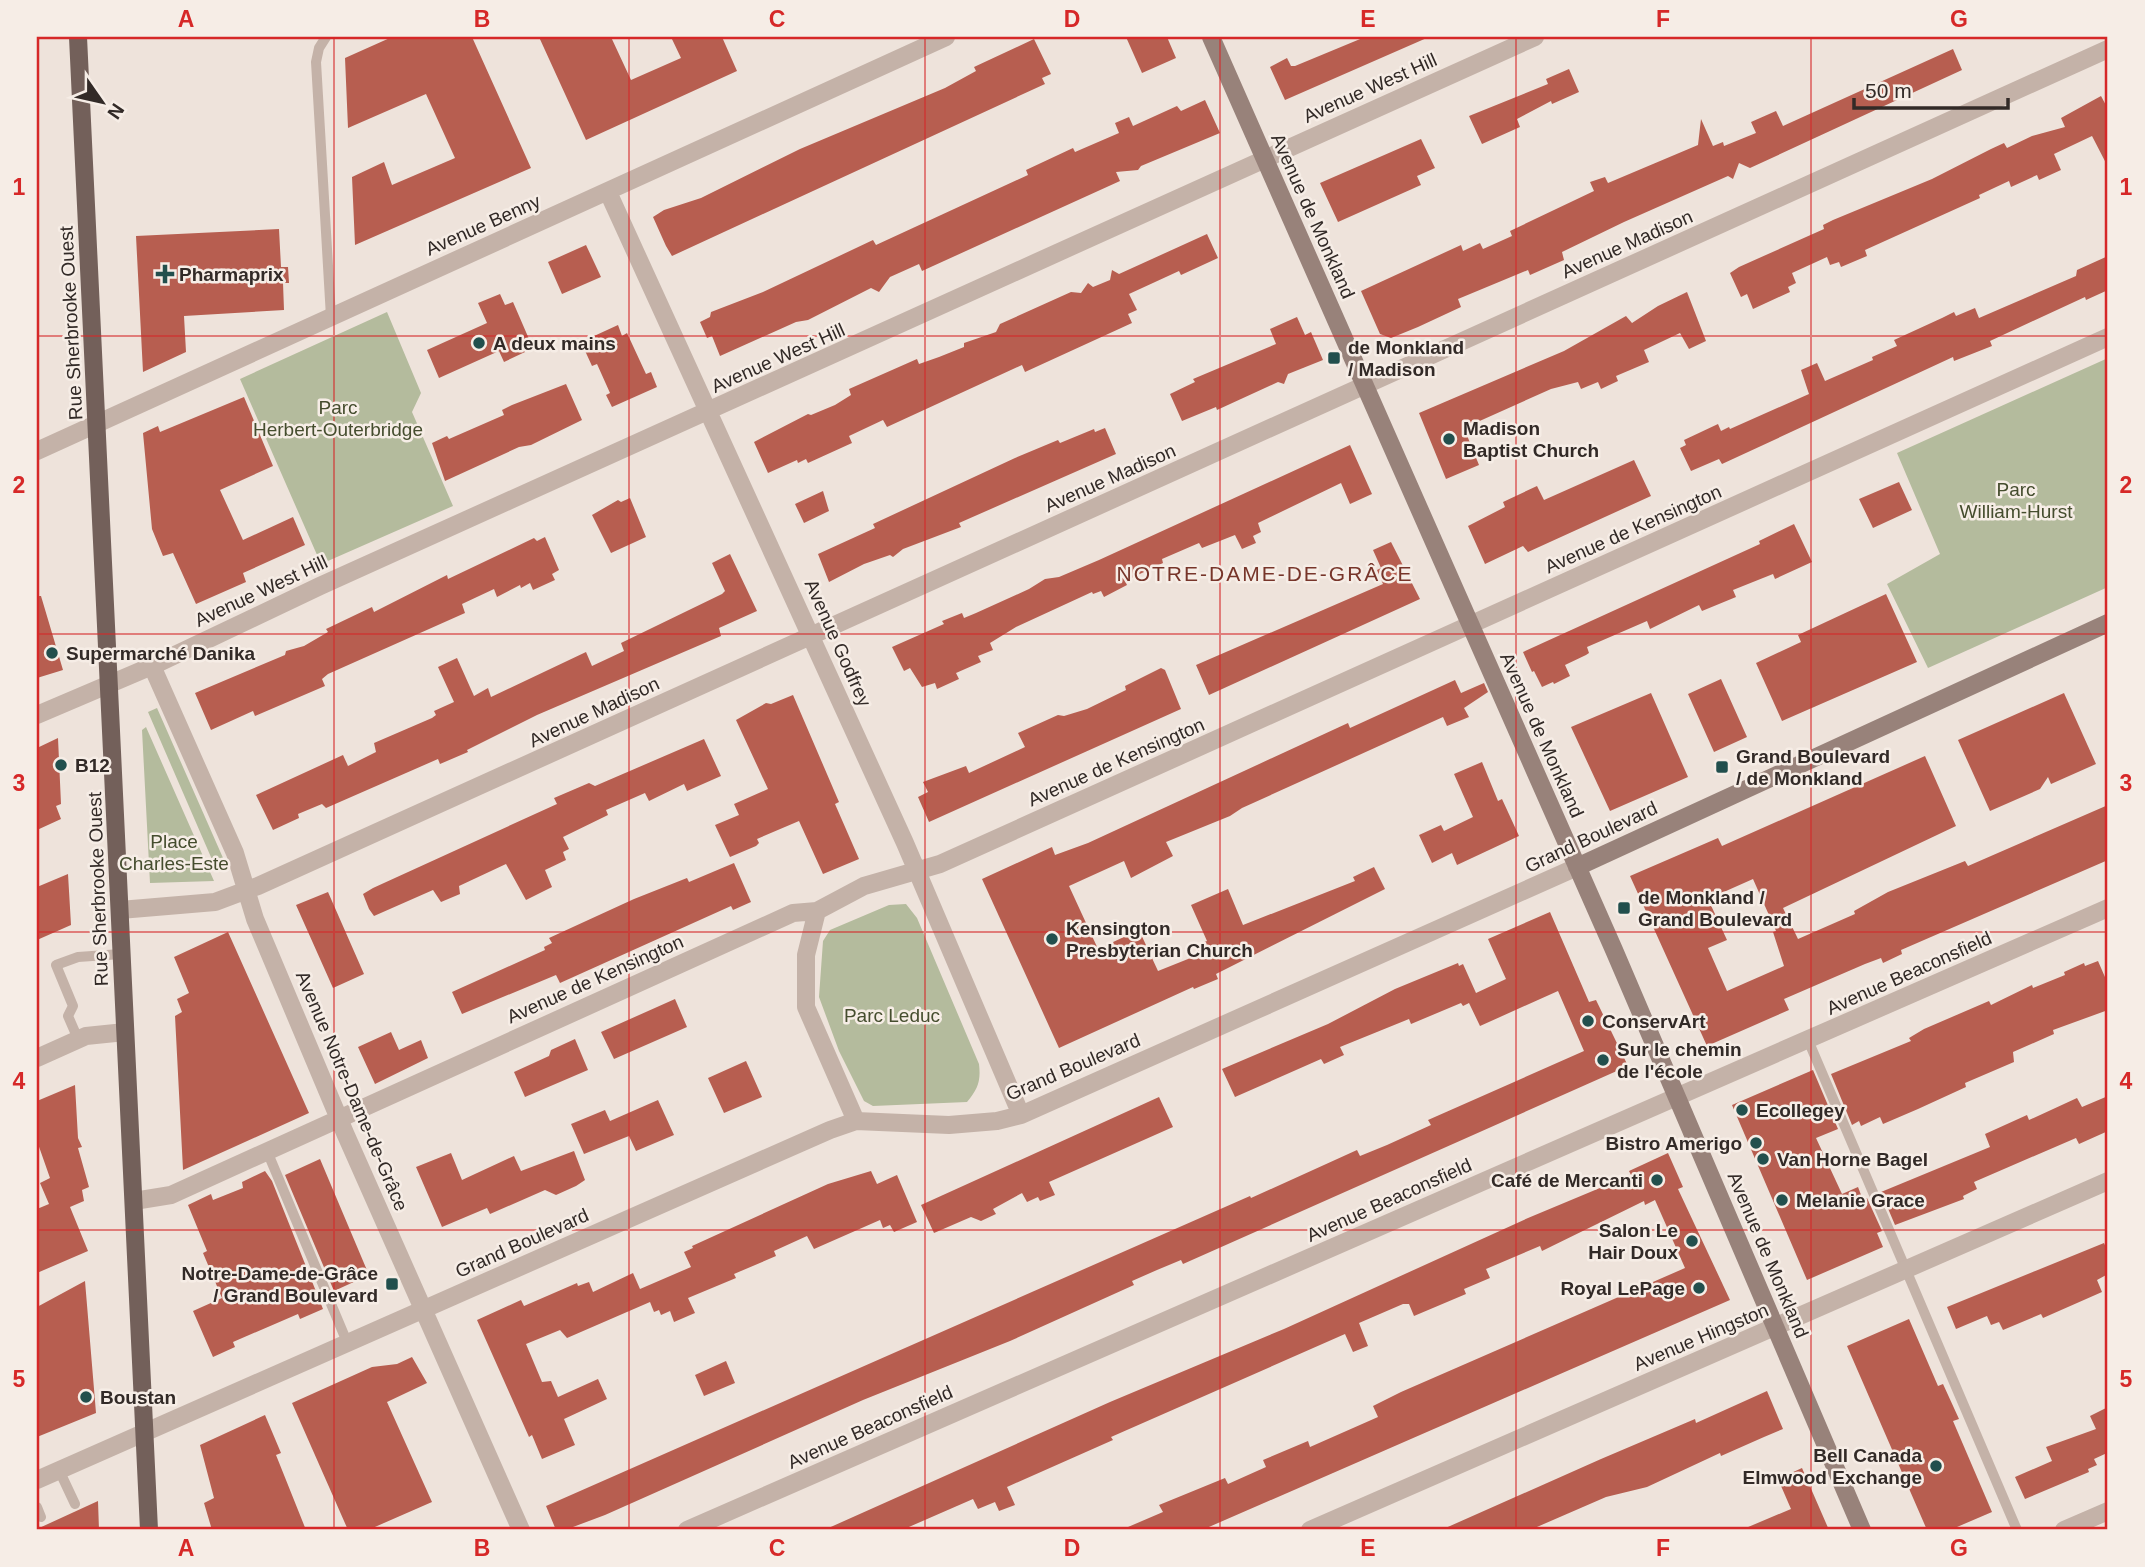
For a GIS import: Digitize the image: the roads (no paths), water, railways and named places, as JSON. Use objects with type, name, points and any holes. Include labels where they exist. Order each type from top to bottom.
[{"type":"main road","name":"Rue Sherbrooke Ouest","points":[[78,37],[149,1530]]},
{"type":"street","name":"Avenue Benny","points":[[37,451],[946,37]]},
{"type":"street","name":"Avenue de Monkland","points":[[1211,37],[1677,1096],[1862,1530]]},
{"type":"street","name":"Avenue West Hill","points":[[37,715],[152,666],[320,586],[1535,37]]},
{"type":"street","name":"Avenue Madison","points":[[120,910],[215,902],[247,891],[2108,50]]},
{"type":"street","name":"Avenue Godfrey","points":[[608,192],[811,635],[917,872],[1021,1115]]},
{"type":"street","name":"Avenue de Kensington","points":[[134,1201],[171,1195],[793,913],[817,911],[864,886],[917,872],[2108,337]]},
{"type":"street","name":"Grand Boulevard","points":[[37,1480],[856,1121],[949,1125],[997,1121],[1021,1115],[1577,867],[2108,622]]},
{"type":"street","name":"Avenue Notre-Dame-de-Grâce","points":[[152,666],[235,853],[255,919],[339,1117],[521,1530]]},
{"type":"street","name":"Avenue Beaconsfield","points":[[687,1530],[2108,908]]},
{"type":"street","points":[[817,911],[806,955],[806,1007],[856,1121]]},
{"type":"street","points":[[39,1052],[94,1034],[125,1032]]},
{"type":"street","name":"Avenue Hingston","points":[[1310,1530],[2108,1181]]},
{"type":"street","points":[[2064,1530],[2108,1511]]},
{"type":"lane","points":[[326,37],[321,41],[316,62],[331,317]]},
{"type":"lane","points":[[78,1039],[68,1016],[73,1006],[56,965],[78,957],[121,954]]},
{"type":"lane","points":[[1808,1040],[2017,1530]]},
{"type":"lane","points":[[267,1151],[347,1342]]},
{"type":"lane","points":[[59,1470],[75,1504]]},
{"type":"place","name":"Pharmaprix","points":[[165,274]]},
{"type":"place","name":"A deux mains","points":[[479,343]]},
{"type":"place","name":"de Monkland / Madison","points":[[1334,358]]},
{"type":"place","name":"Madison Baptist Church","points":[[1449,439]]},
{"type":"place","name":"Supermarché Danika","points":[[52,653]]},
{"type":"place","name":"B12","points":[[61,765]]},
{"type":"place","name":"Grand Boulevard / de Monkland","points":[[1722,767]]},
{"type":"place","name":"de Monkland / Grand Boulevard","points":[[1624,908]]},
{"type":"place","name":"Kensington Presbyterian Church","points":[[1052,939]]},
{"type":"place","name":"ConservArt","points":[[1588,1021]]},
{"type":"place","name":"Sur le chemin de l'école","points":[[1603,1060]]},
{"type":"place","name":"Ecollegey","points":[[1742,1110]]},
{"type":"place","name":"Bistro Amerigo","points":[[1756,1143]]},
{"type":"place","name":"Van Horne Bagel","points":[[1763,1159]]},
{"type":"place","name":"Café de Mercanti","points":[[1657,1180]]},
{"type":"place","name":"Melanie Grace","points":[[1782,1200]]},
{"type":"place","name":"Salon Le Hair Doux","points":[[1692,1241]]},
{"type":"place","name":"Notre-Dame-de-Grâce / Grand Boulevard","points":[[392,1284]]},
{"type":"place","name":"Royal LePage","points":[[1699,1288]]},
{"type":"place","name":"Boustan","points":[[86,1397]]},
{"type":"place","name":"Bell Canada Elmwood Exchange","points":[[1936,1466]]},
{"type":"district","name":"NOTRE-DAME-DE-GRÂCE","points":[[1265,573]]},
{"type":"park label","name":"Parc Herbert-Outerbridge","points":[[338,418]]},
{"type":"park label","name":"Parc William-Hurst","points":[[2016,500]]},
{"type":"park label","name":"Place Charles-Este","points":[[174,852]]},
{"type":"park label","name":"Parc Leduc","points":[[892,1015]]}]
